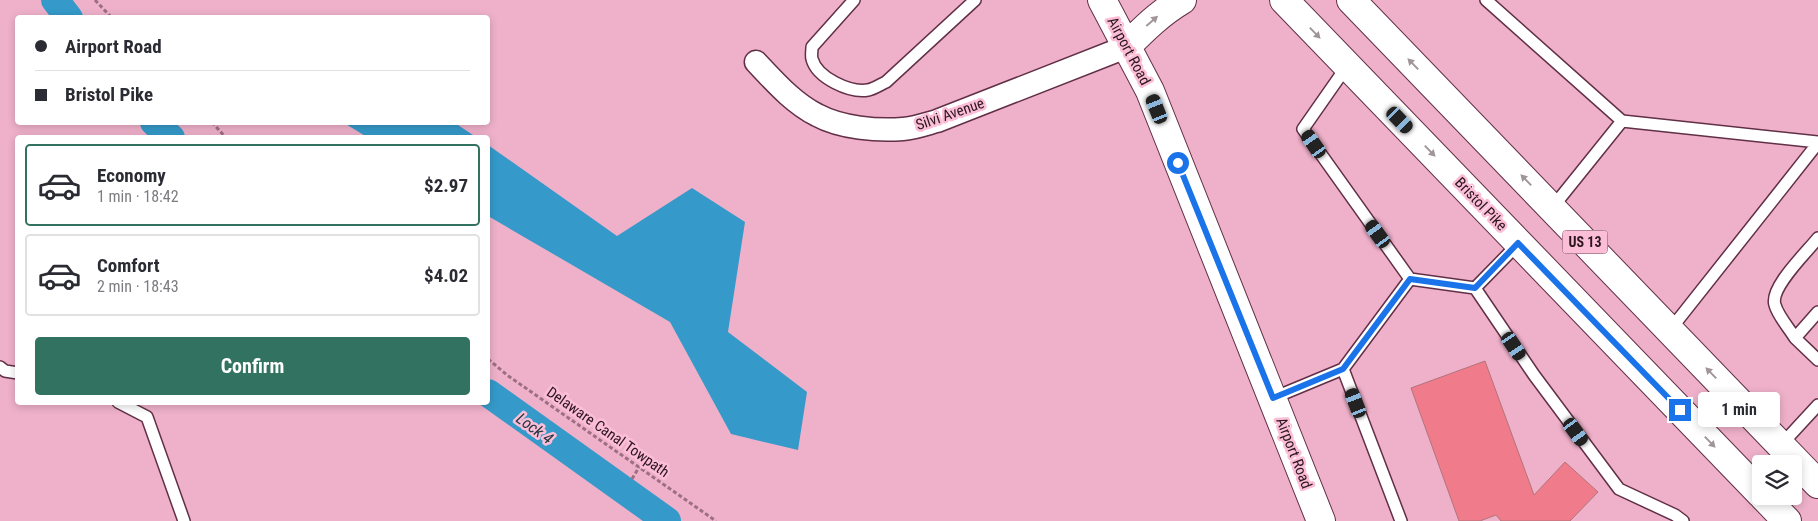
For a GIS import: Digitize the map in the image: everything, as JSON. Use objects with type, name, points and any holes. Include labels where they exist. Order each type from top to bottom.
[{"type":"main road","name":"Airport Road","points":[[1102,0],[1150,91],[1321,521]]},
{"type":"main road","points":[[1126,46],[1150,22],[1166,9],[1182,0]]},
{"type":"main road","name":"Bristol Pike","points":[[1284,0],[1752,485]]},
{"type":"main road","name":"US 13","points":[[1351,0],[1818,484]]},
{"type":"main road","name":"Bristol Pike","points":[[1772,505],[1787,521]]},
{"type":"street","name":"Silvi Avenue","points":[[756,62],[793,99],[817,115],[832,121],[872,130],[905,129],[937,121],[1126,46]]},
{"type":"lane","points":[[854,0],[812,47],[812,59],[818,69],[831,80],[850,89],[868,90],[886,82],[975,0]]},
{"type":"lane","points":[[1486,0],[1622,121],[1818,142]]},
{"type":"lane","points":[[1347,66],[1303,128],[1410,279],[1475,288],[1534,375],[1619,489],[1676,515],[1683,521]]},
{"type":"lane","points":[[1552,208],[1622,121]]},
{"type":"lane","points":[[1670,330],[1818,142]]},
{"type":"lane","points":[[1818,238],[1779,286],[1774,296],[1775,306],[1795,338],[1818,360]]},
{"type":"lane","points":[[1475,288],[1518,243]]},
{"type":"lane","points":[[1273,398],[1343,369],[1410,279]]},
{"type":"lane","points":[[1795,338],[1818,312]]},
{"type":"lane","points":[[0,366],[5,371],[15,373]]},
{"type":"lane","points":[[1343,369],[1401,521]]},
{"type":"lane","points":[[124,405],[147,417],[184,521]]},
{"type":"lane","points":[[1781,445],[1818,405]]},
{"type":"path","points":[[95,0],[109,15]]},
{"type":"path","points":[[215,125],[223,135]]},
{"type":"path","name":"Delaware Canal Towpath","points":[[490,361],[507,375],[716,521]]},
{"type":"path","points":[[632,479],[639,467]]},
{"type":"water","points":[[347,125],[458,125],[473,135],[364,135]]},
{"type":"water","points":[[490,146],[617,236],[692,188],[745,222],[728,332],[807,392],[798,450],[731,434],[670,322],[490,217]]},
{"type":"building","points":[[1485,361],[1534,495],[1565,462],[1598,492],[1570,521],[1501,521],[1496,515],[1480,521],[1459,521],[1411,388]]},
{"type":"waterway","points":[[55,0],[67,15]]},
{"type":"waterway","points":[[157,125],[168,135]]},
{"type":"waterway","name":"Lock 4","points":[[490,394],[667,521]]},
{"type":"route","points":[[1178,163],[1273,398],[1343,369],[1410,279],[1475,288],[1518,243],[1680,410]]}]
